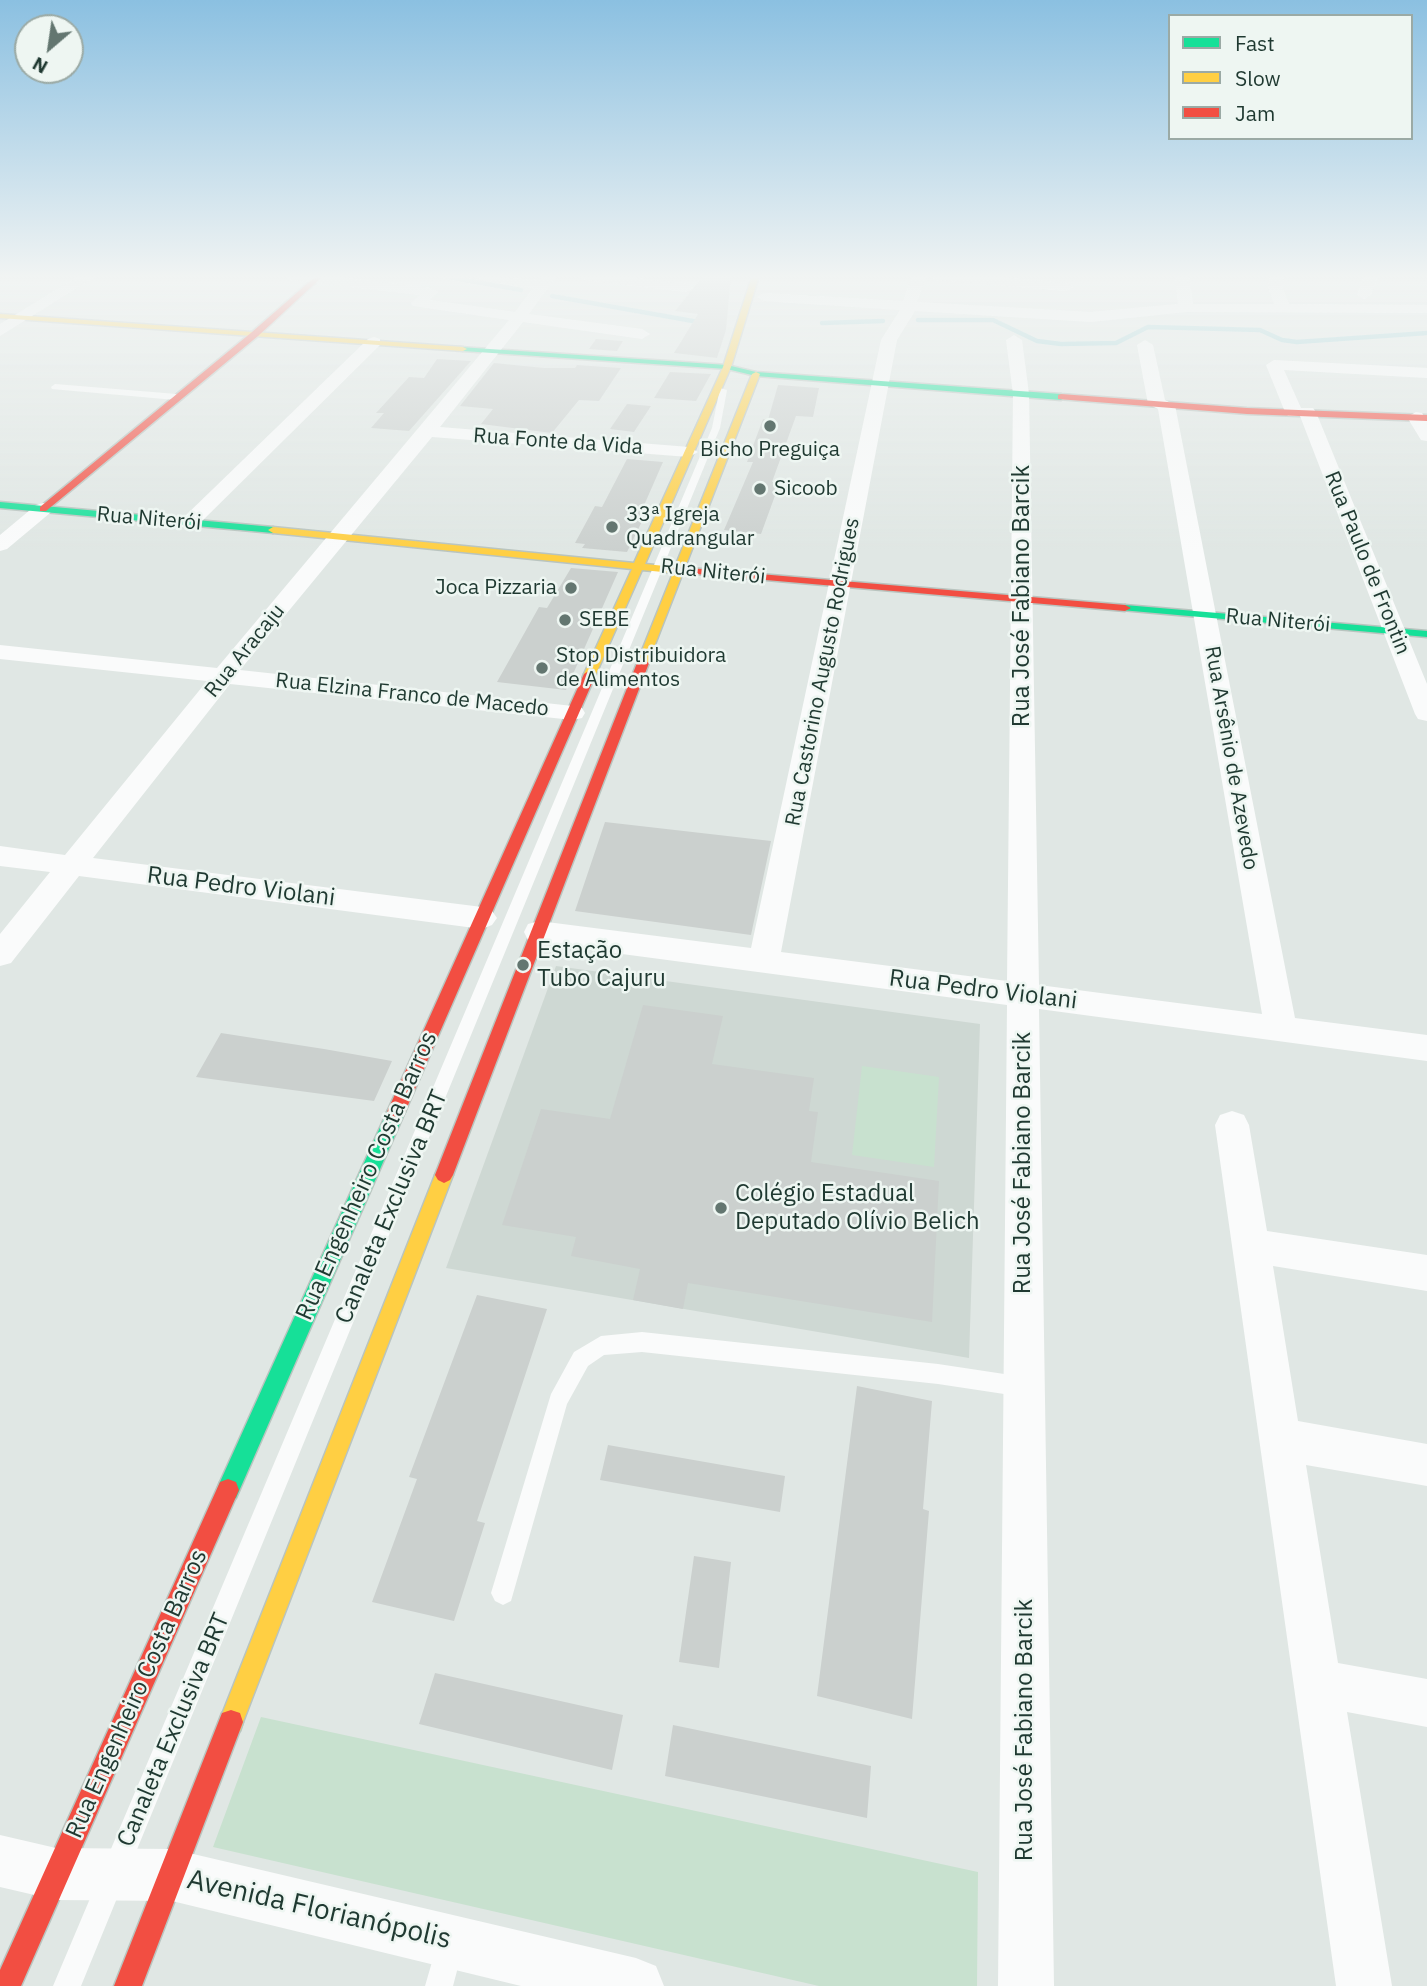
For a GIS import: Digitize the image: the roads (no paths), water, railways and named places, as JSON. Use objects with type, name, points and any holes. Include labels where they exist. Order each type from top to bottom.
[{"type":"street","points":[[0,545],[212,369]]},
{"type":"street","points":[[190,523],[347,369]]},
{"type":"street","name":"Rua Aracaju","points":[[0,955],[224,676],[479,369]]},
{"type":"street","name":"Rua Engenheiro Costa Barros","points":[[7,1986],[573,713],[649,565],[690,452],[726,369]]},
{"type":"street","points":[[737,369],[757,374],[1021,394],[1421,418],[1427,436]]},
{"type":"street","name":"Rua Castorino Augusto Rodrigues","points":[[764,961],[884,369]]},
{"type":"street","name":"Rua José Fabiano Barcik","points":[[1018,369],[1021,394],[1026,1986]]},
{"type":"street","name":"Rua Arsênio de Azevedo","points":[[1152,369],[1162,404],[1205,615],[1281,1029]]},
{"type":"street","name":"Rua Paulo de Frontin","points":[[1276,369],[1301,412],[1427,715]]},
{"type":"street","name":"Rua Paulo de Frontin","points":[[1344,369],[1427,373]]},
{"type":"street","points":[[128,1986],[757,374]]},
{"type":"street","name":"Rua Fonte da Vida","points":[[427,431],[690,452]]},
{"type":"street","name":"Rua Niterói","points":[[0,505],[680,570],[1427,634]]},
{"type":"street","name":"Rua Elzina Franco de Macedo","points":[[0,652],[573,713]]},
{"type":"street","name":"Rua Pedro Violani","points":[[0,856],[482,918]]},
{"type":"street","name":"Rua Pedro Violani","points":[[539,932],[1427,1048]]},
{"type":"street","points":[[1232,1125],[1364,1986]]},
{"type":"street","points":[[1251,1246],[1427,1273]]},
{"type":"street","points":[[1280,1439],[1427,1465]]},
{"type":"street","points":[[1318,1682],[1427,1703]]},
{"type":"street","name":"Avenida Florianópolis","points":[[0,1861],[57,1874],[172,1875],[445,1964],[636,1986]]},
{"type":"lane","name":"Canaleta Exclusiva BRT","points":[[716,428],[727,369]]},
{"type":"lane","name":"Canaleta Exclusiva BRT","points":[[67,1986],[649,565],[716,428],[757,374]]},
{"type":"lane","points":[[55,387],[176,397]]},
{"type":"lane","points":[[503,1593],[558,1401],[581,1359],[601,1346],[642,1342],[938,1374],[1024,1387]]},
{"type":"place","name":"Bicho Preguiça","points":[[770,426]]},
{"type":"place","name":"Sicoob","points":[[760,489]]},
{"type":"place","name":"33ª Igreja Quadrangular","points":[[612,527]]},
{"type":"place","name":"Joca Pizzaria","points":[[571,588]]},
{"type":"place","name":"SEBE","points":[[565,620]]},
{"type":"place","name":"Stop Distribuidora de Alimentos","points":[[542,668]]},
{"type":"place","name":"Estação Tubo Cajuru","points":[[523,965]]},
{"type":"place","name":"Colégio Estadual Deputado Olívio Belich","points":[[721,1208]]}]
